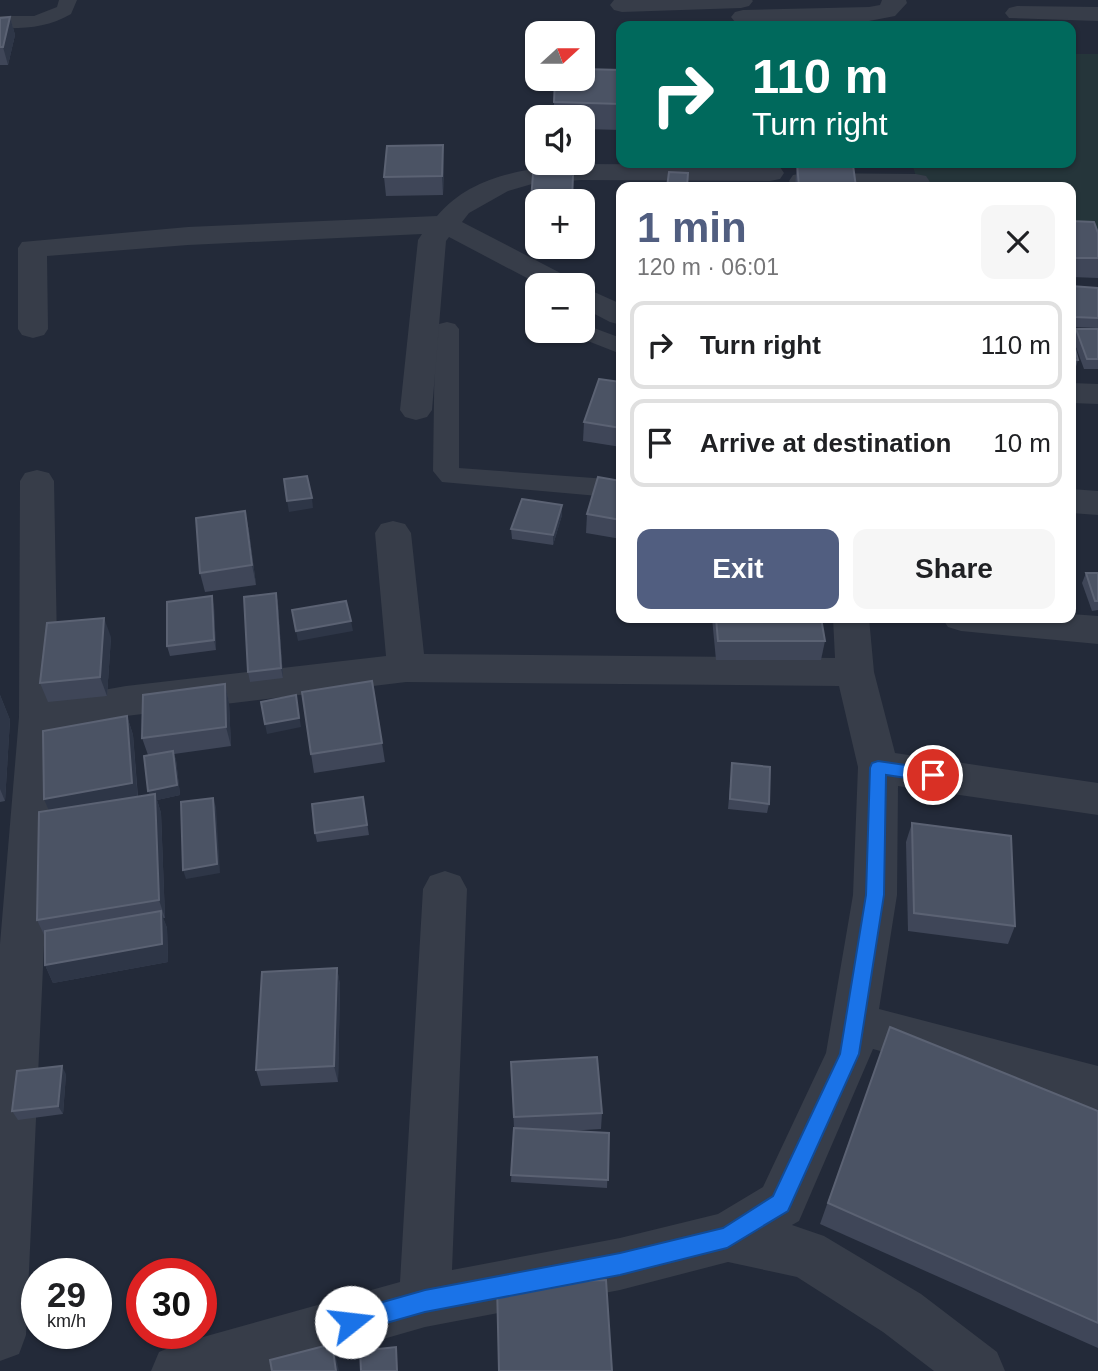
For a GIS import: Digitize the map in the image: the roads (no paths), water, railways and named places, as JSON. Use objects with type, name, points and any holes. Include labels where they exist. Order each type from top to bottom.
[{"type":"street","points":[[622,10],[869,14],[887,11],[895,4],[894,0]]},
{"type":"street","points":[[1017,13],[1098,14]]},
{"type":"street","points":[[416,410],[432,240],[459,207],[498,185],[531,176],[580,172],[916,182]]},
{"type":"street","points":[[33,329],[32,248],[188,236],[445,224],[539,273]]},
{"type":"street","points":[[595,302],[616,313]]},
{"type":"street","points":[[1076,393],[1098,394]]},
{"type":"street","points":[[0,1335],[11,948],[39,717],[37,481]]},
{"type":"street","points":[[1076,501],[1098,503]]},
{"type":"street","points":[[393,533],[406,668]]},
{"type":"street","points":[[178,1371],[425,1301],[620,1264],[727,1237],[780,1204],[849,1054],[875,895],[878,768],[855,672],[850,623]]},
{"type":"street","points":[[1018,623],[1098,630]]},
{"type":"street","points":[[39,717],[125,701],[406,668],[855,672]]},
{"type":"street","points":[[878,768],[1098,799]]},
{"type":"street","points":[[425,1301],[445,889]]},
{"type":"street","points":[[854,1023],[1098,1088]]},
{"type":"street","points":[[727,1237],[806,1255],[902,1313],[978,1371]]},
{"type":"lane","points":[[0,22],[21,24],[54,18],[65,10],[68,0]]},
{"type":"lane","points":[[447,329],[446,471],[451,476],[616,489]]},
{"type":"lane","points":[[595,336],[616,344]]}]
